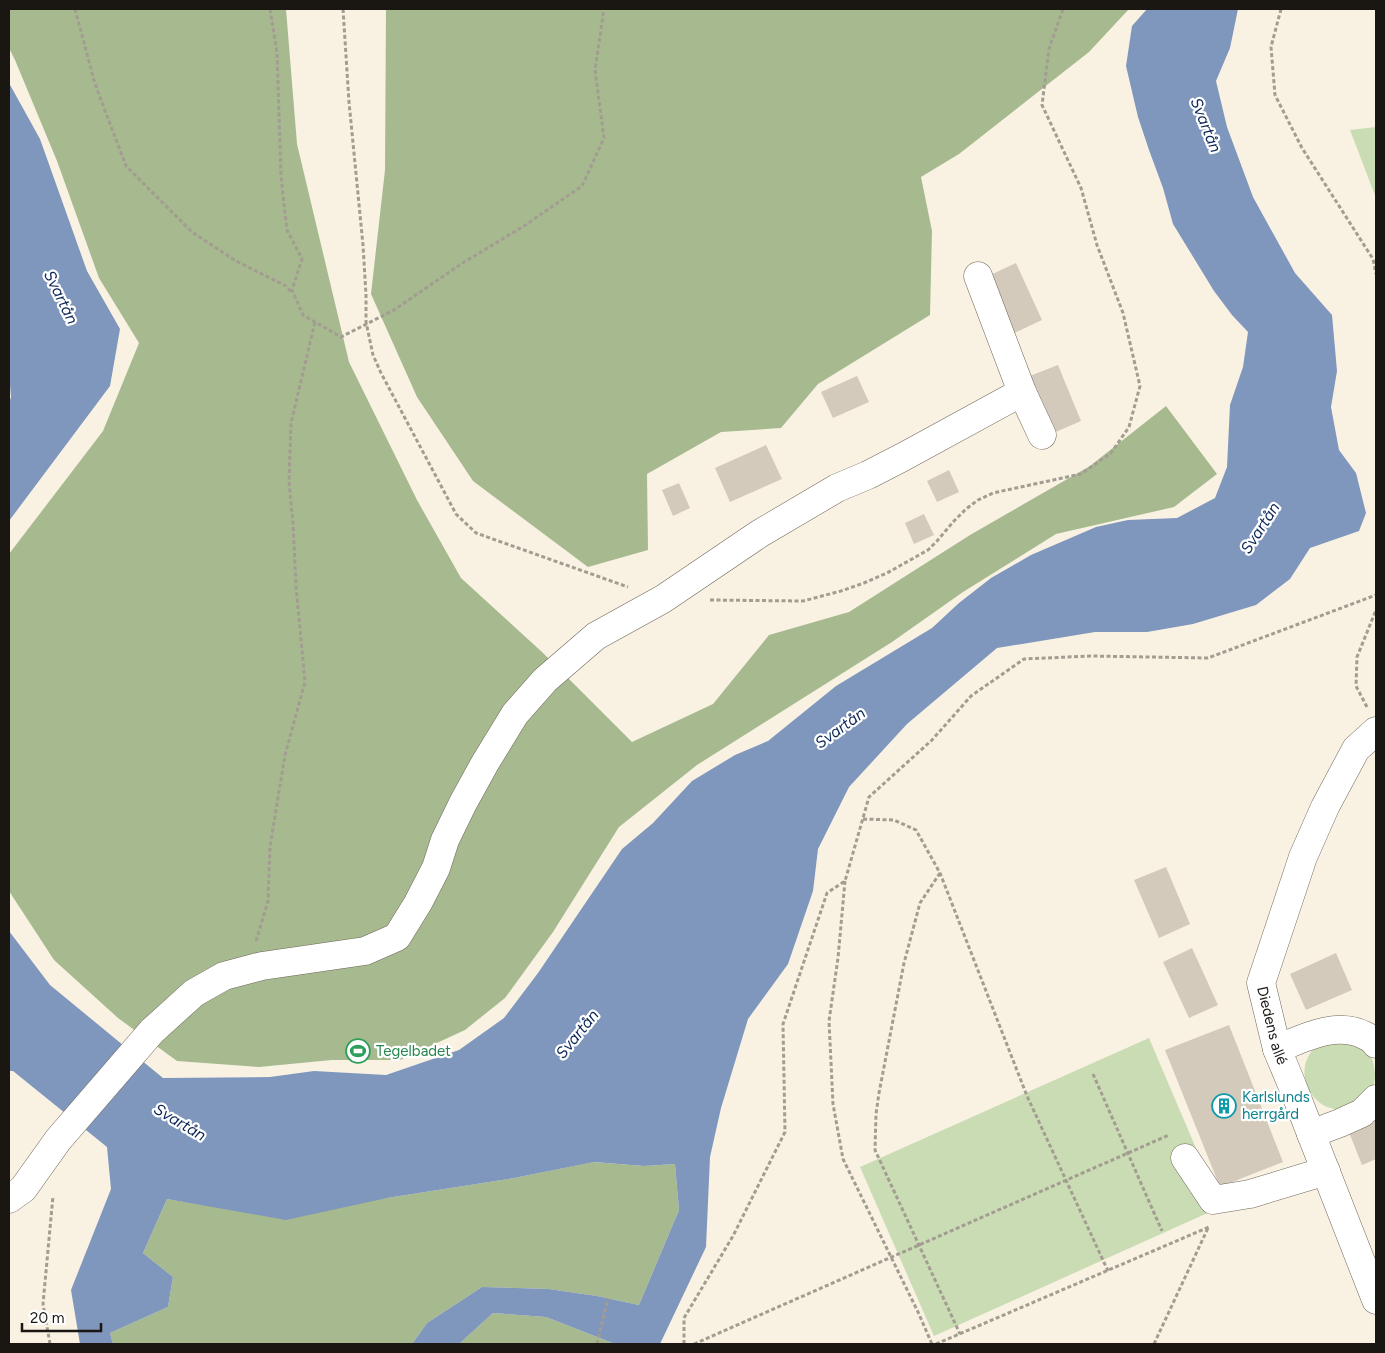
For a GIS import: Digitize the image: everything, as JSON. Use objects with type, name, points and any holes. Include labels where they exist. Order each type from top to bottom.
[{"type":"street","points":[[978,276],[1022,392],[1042,435]]},
{"type":"street","points":[[9,1199],[23,1189],[58,1140],[152,1032],[194,993],[224,976],[262,966],[365,951],[397,937],[418,903],[436,868],[445,840],[468,795],[515,714],[545,680],[596,636],[663,599],[759,534],[837,488],[903,457],[1022,392]]},
{"type":"street","name":"Diedens allé","points":[[1372,720],[1325,807],[1304,857],[1261,983],[1277,1049],[1376,1300]]},
{"type":"street","points":[[1277,1049],[1308,1036],[1344,1029],[1357,1031],[1373,1039],[1376,1044]]},
{"type":"street","points":[[1311,1134],[1362,1113],[1376,1099]]},
{"type":"street","points":[[1184,1158],[1212,1200],[1250,1194],[1326,1171]]},
{"type":"path","points":[[75,9],[95,84],[126,166],[192,232],[236,261],[286,286],[295,298]]},
{"type":"path","points":[[270,9],[277,53],[281,176],[287,230],[302,259],[292,290],[302,315],[341,337],[394,310],[461,264],[524,226],[582,186],[604,138],[595,70],[603,9]]},
{"type":"path","points":[[344,9],[349,102],[363,245],[367,324],[374,355],[381,373],[456,514],[476,533],[663,599]]},
{"type":"path","points":[[709,600],[803,602],[864,583],[928,550],[960,515],[978,500],[993,493],[1081,474],[1111,453],[1129,427],[1140,386],[1123,313],[1097,245],[1081,188],[1042,105],[1048,49],[1063,9]]},
{"type":"path","points":[[1281,9],[1271,47],[1275,95],[1302,148],[1373,259],[1376,274]]},
{"type":"path","points":[[246,970],[268,901],[270,847],[285,755],[305,682],[296,586],[289,472],[291,423],[315,322]]},
{"type":"path","points":[[932,1344],[843,1159],[833,1104],[829,1021],[838,958],[845,881],[869,797],[932,740],[971,696],[1024,659],[1091,656],[1208,658],[1376,595]]},
{"type":"path","points":[[1372,720],[1356,686],[1357,657],[1376,610]]},
{"type":"path","points":[[863,819],[894,820],[916,830],[940,873],[1027,1096],[1108,1271]]},
{"type":"path","points":[[940,873],[920,903],[911,937],[879,1092],[875,1150],[960,1334]]},
{"type":"path","points":[[684,1344],[684,1318],[733,1236],[785,1132],[784,1024],[827,893],[845,881]]},
{"type":"path","points":[[1092,1074],[1162,1230]]},
{"type":"path","points":[[694,1344],[1161,1138]]},
{"type":"path","points":[[46,1157],[53,1188],[43,1304],[50,1344]]},
{"type":"path","points":[[936,1344],[1216,1224]]},
{"type":"path","points":[[1154,1344],[1208,1228]]},
{"type":"path","points":[[597,1344],[608,1298]]},
{"type":"path","points":[[708,1338],[708,1344]]},
{"type":"green space","points":[[9,9],[286,9],[297,144],[349,362],[417,500],[461,578],[542,652],[632,742],[713,704],[769,635],[849,612],[970,535],[1090,466],[1166,406],[1217,474],[1174,507],[1056,534],[963,592],[892,642],[697,765],[619,827],[553,932],[505,998],[465,1030],[400,1060],[332,1060],[259,1067],[177,1061],[118,1018],[54,960],[9,891],[9,554],[103,431],[139,343],[99,278],[57,161],[9,48]]},
{"type":"green space","points":[[386,9],[1129,9],[1089,52],[959,154],[921,177],[932,231],[930,315],[818,384],[781,428],[721,432],[647,474],[648,550],[588,567],[473,481],[417,397],[371,294],[385,170]]},
{"type":"green space","points":[[1376,127],[1376,198],[1350,130]]},
{"type":"green space","points":[[1149,1038],[1221,1207],[934,1336],[860,1167]]},
{"type":"green space","points":[[1351,1040],[1365,1050],[1371,1058],[1375,1072],[1374,1083],[1370,1092],[1348,1107],[1334,1109],[1326,1107],[1309,1090],[1304,1074],[1306,1060],[1317,1046]]},
{"type":"green space","points":[[593,1162],[644,1166],[675,1164],[679,1210],[639,1305],[597,1296],[549,1289],[482,1287],[427,1323],[412,1344],[113,1344],[110,1333],[168,1307],[173,1277],[143,1253],[167,1199],[205,1205],[387,1198],[514,1178]]},
{"type":"green space","points":[[493,1313],[546,1317],[615,1344],[459,1344]]},
{"type":"water","name":"Svartån","points":[[1147,9],[1238,9],[1230,48],[1216,81],[1227,127],[1253,197],[1295,273],[1332,315],[1337,371],[1331,407],[1339,450],[1356,473],[1366,513],[1359,531],[1310,548],[1290,579],[1256,605],[1193,624],[1147,632],[1095,632],[997,648],[907,724],[849,787],[818,849],[813,891],[788,964],[748,1019],[721,1108],[710,1157],[706,1247],[660,1344],[615,1344],[546,1317],[493,1313],[459,1344],[412,1344],[427,1323],[482,1287],[549,1289],[597,1296],[639,1305],[679,1210],[675,1164],[644,1166],[594,1162],[514,1178],[387,1198],[286,1220],[167,1199],[143,1253],[173,1277],[168,1307],[110,1333],[113,1344],[80,1344],[71,1290],[111,1189],[107,1147],[13,1071],[9,1071],[9,931],[50,985],[163,1078],[270,1077],[314,1071],[386,1075],[459,1050],[504,1018],[538,973],[622,849],[653,823],[692,781],[735,755],[768,741],[836,686],[932,628],[959,603],[991,578],[1031,555],[1096,527],[1128,520],[1177,518],[1215,498],[1227,467],[1230,405],[1243,367],[1248,332],[1214,291],[1173,224],[1163,188],[1138,117],[1126,66],[1132,26]]},
{"type":"water","name":"Svartån","points":[[9,83],[40,139],[87,271],[120,329],[110,386],[9,521],[9,403],[11,397],[9,373]]},
{"type":"building","points":[[1016,263],[1042,320],[1012,334],[986,277]]},
{"type":"building","points":[[1058,365],[1081,421],[1051,434],[1027,377]]},
{"type":"building","points":[[857,376],[869,402],[833,418],[821,392]]},
{"type":"building","points":[[766,445],[782,479],[730,502],[715,468]]},
{"type":"building","points":[[949,470],[959,492],[937,502],[927,481]]},
{"type":"building","points":[[679,483],[690,508],[673,516],[662,490]]},
{"type":"building","points":[[924,514],[934,535],[914,544],[905,523]]},
{"type":"building","points":[[1166,867],[1190,924],[1159,938],[1134,880]]},
{"type":"building","points":[[1192,948],[1218,1005],[1189,1018],[1163,962]]},
{"type":"building","points":[[1336,953],[1352,990],[1306,1010],[1290,974]]},
{"type":"building","name":"Karlslunds herrgård","points":[[1229,1025],[1283,1162],[1220,1187],[1165,1050]]},
{"type":"building","points":[[1376,1113],[1376,1159],[1362,1165],[1346,1125]]},
{"type":"place","name":"Tegelbadet","points":[[358,1051]]},
{"type":"place","name":"Karlslunds herrgård","points":[[1224,1106]]}]
